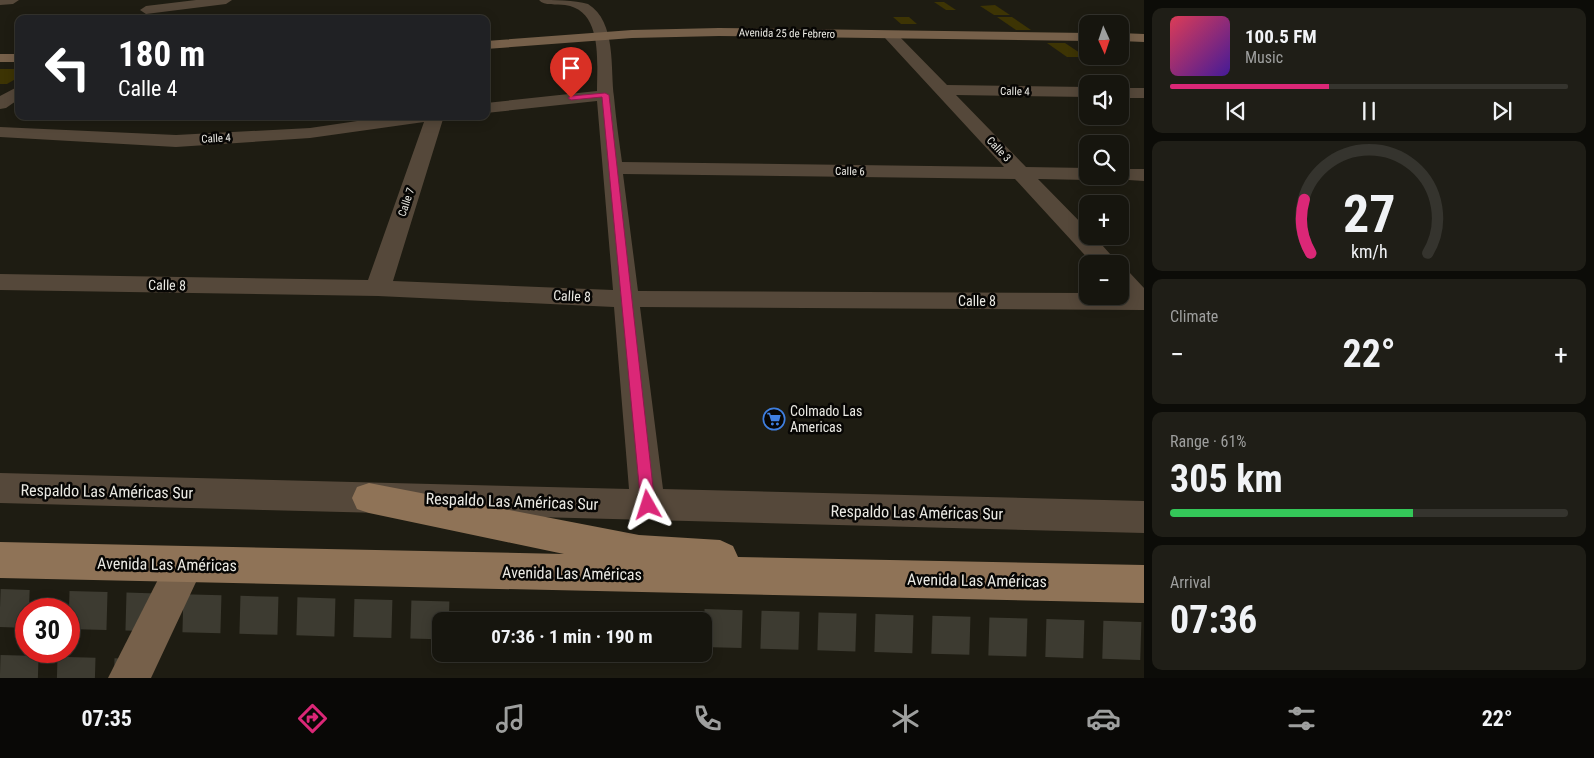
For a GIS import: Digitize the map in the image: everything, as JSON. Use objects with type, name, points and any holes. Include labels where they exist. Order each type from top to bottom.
[{"type":"main road","name":"Avenida 25 de Febrero","points":[[490,45],[601,36],[719,32],[1079,37]]},
{"type":"main road","points":[[1129,37],[1144,38]]},
{"type":"main road","points":[[0,58],[15,58]]},
{"type":"main road","points":[[369,498],[639,552],[1028,581]]},
{"type":"main road","name":"Avenida Las Américas","points":[[0,560],[1144,584]]},
{"type":"main road","points":[[129,678],[185,565]]},
{"type":"street","points":[[0,1],[13,0]]},
{"type":"street","points":[[146,10],[226,0]]},
{"type":"street","points":[[545,0],[582,5],[590,11],[598,23],[601,36],[605,95],[648,505]]},
{"type":"street","name":"Calle 3","points":[[890,35],[1099,255]]},
{"type":"street","name":"Calle 4","points":[[943,90],[1079,92]]},
{"type":"street","points":[[1129,93],[1144,93]]},
{"type":"street","points":[[0,104],[15,94]]},
{"type":"street","points":[[490,108],[605,95]]},
{"type":"street","name":"Calle 4","points":[[0,132],[176,141],[310,133],[403,120]]},
{"type":"street","name":"Calle 7","points":[[378,288],[434,120]]},
{"type":"street","name":"Calle 6","points":[[613,168],[1079,174]]},
{"type":"street","points":[[1129,175],[1144,175]]},
{"type":"street","name":"Calle 8","points":[[0,282],[378,288],[627,299],[1144,302]]},
{"type":"street","points":[[1129,286],[1144,302]]},
{"type":"street","name":"Respaldo Las Américas Sur","points":[[0,488],[1144,517]]},
{"type":"building","points":[[934,2],[944,2],[956,10],[946,10]]},
{"type":"building","points":[[995,5],[1010,15],[994,15],[980,6]]},
{"type":"building","points":[[893,17],[909,17],[917,24],[901,24]]},
{"type":"building","points":[[997,17],[1012,17],[1031,30],[1016,30]]},
{"type":"building","points":[[1047,43],[1065,43],[1079,52],[1079,57],[1067,57]]},
{"type":"building","points":[[0,69],[15,69],[15,79],[7,84],[0,84]]},
{"type":"tunnel","points":[[0,608],[15,609]]},
{"type":"tunnel","points":[[80,610],[432,620]]},
{"type":"tunnel","points":[[712,628],[1144,641]]},
{"type":"tunnel","points":[[0,674],[138,678]]},
{"type":"place","name":"Colmado Las Americas","points":[[774,419]]},
{"type":"route","points":[[571,98],[605,95],[648,505]]}]
